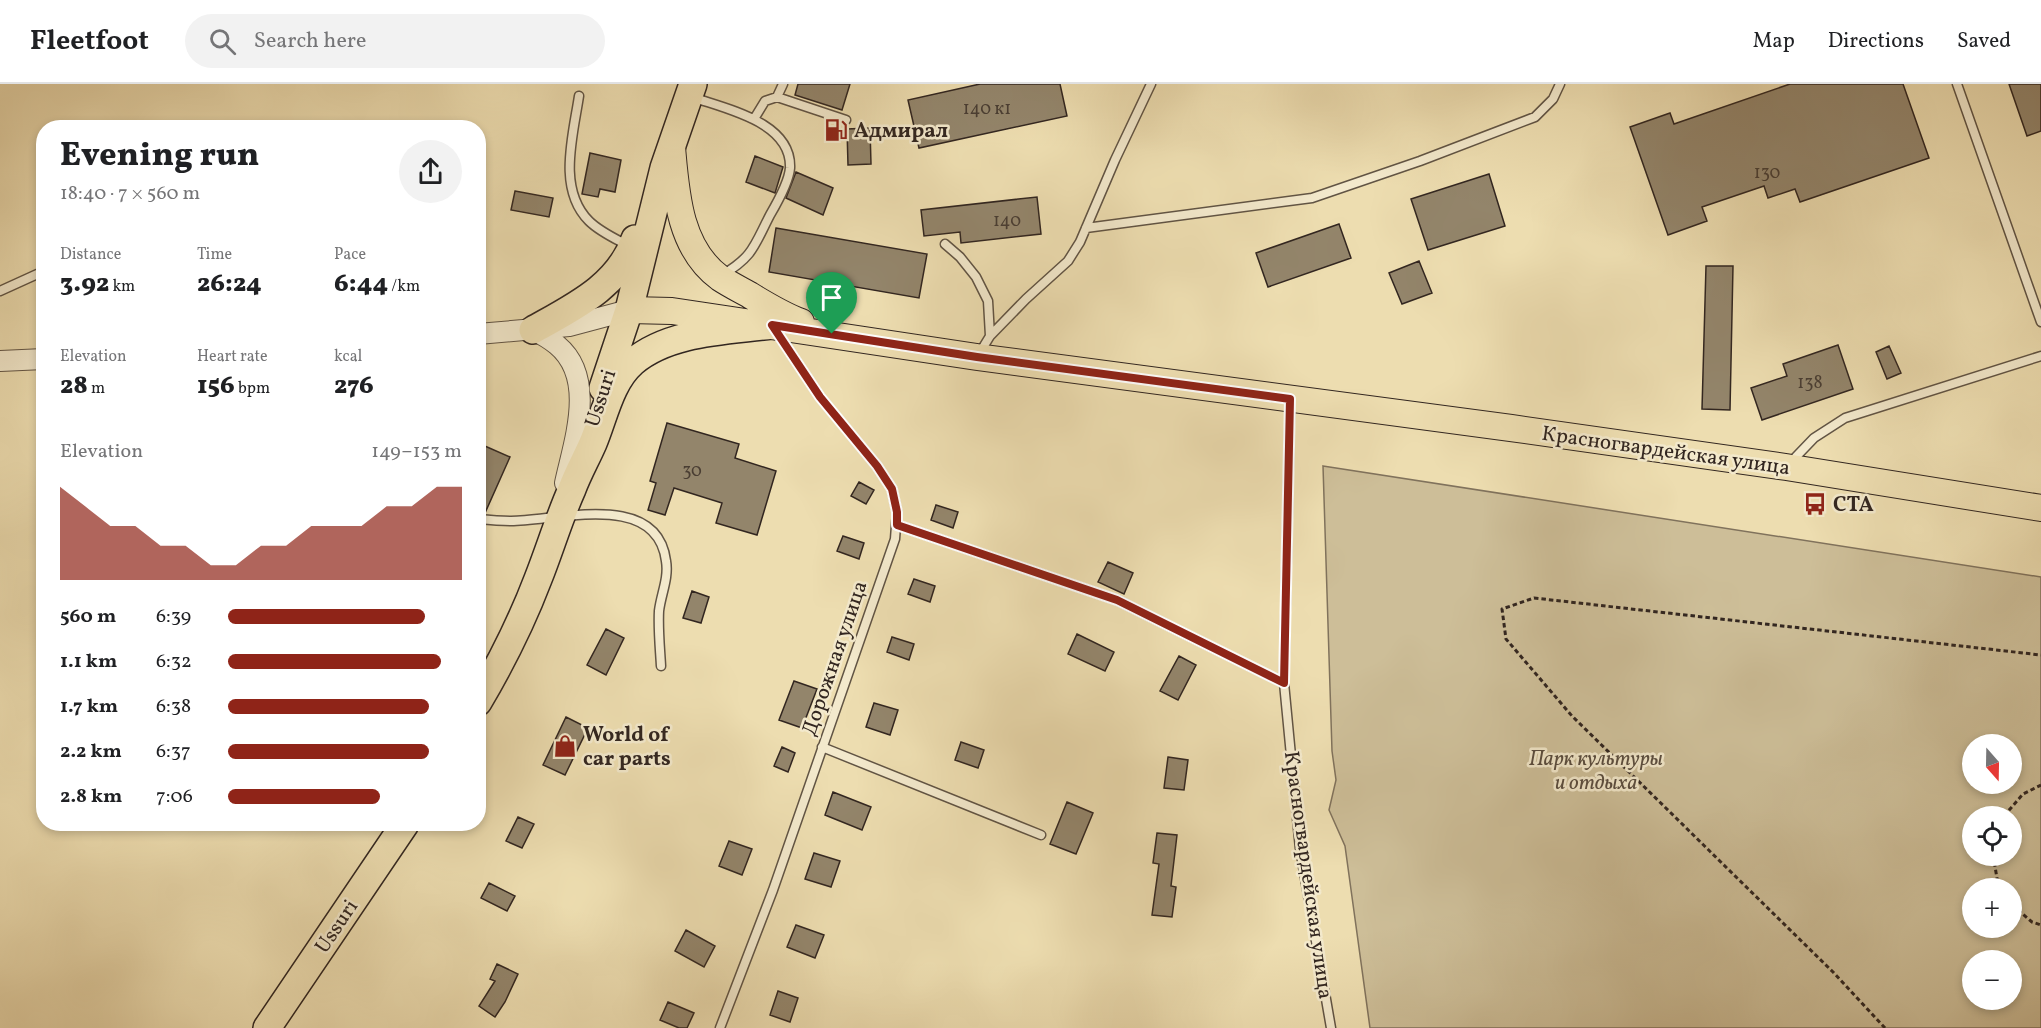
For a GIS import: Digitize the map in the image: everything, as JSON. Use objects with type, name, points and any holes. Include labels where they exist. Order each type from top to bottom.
[{"type":"highway","name":"Ussuri","points":[[486,682],[538,581],[572,487],[629,310],[668,157],[691,90]]},
{"type":"highway","points":[[533,330],[570,310],[606,285],[619,271],[632,247],[668,157]]},
{"type":"highway","points":[[572,487],[611,395],[622,374],[632,363],[646,352],[670,342],[693,336],[772,325]]},
{"type":"highway","name":"Ussuri","points":[[271,1025],[400,831]]},
{"type":"main road","points":[[668,157],[684,223],[690,240],[701,259],[719,277],[783,315],[832,334]]},
{"type":"main road","name":"Красногвардейская улица","points":[[629,310],[672,311],[832,334],[984,346],[1290,399],[1786,467],[2041,508]]},
{"type":"street","points":[[486,333],[569,326],[629,310]]},
{"type":"street","points":[[533,330],[558,346],[570,360],[577,379],[580,410],[578,435],[563,493],[561,516]]},
{"type":"street","points":[[0,361],[36,359]]},
{"type":"lane","points":[[777,97],[783,84]]},
{"type":"lane","points":[[984,346],[1068,261],[1086,228],[1151,84]]},
{"type":"lane","points":[[1086,228],[1312,198],[1420,161],[1535,117],[1553,99],[1560,84]]},
{"type":"lane","points":[[1957,84],[2041,322]]},
{"type":"lane","points":[[691,90],[754,119],[774,133],[783,142],[790,170],[781,196],[752,251],[738,266],[719,277]]},
{"type":"lane","points":[[579,96],[570,152],[569,171],[573,195],[578,208],[591,223],[632,247]]},
{"type":"lane","points":[[754,119],[765,102],[777,97],[846,120]]},
{"type":"lane","points":[[945,244],[960,257],[976,277],[988,301],[984,346]]},
{"type":"lane","points":[[0,291],[36,275]]},
{"type":"lane","name":"Дорожная улица","points":[[720,1028],[773,890],[895,539],[897,525],[892,489],[877,466],[820,397],[772,325]]},
{"type":"lane","points":[[1786,467],[1814,438],[1845,418],[2041,356]]},
{"type":"lane","name":"Красногвардейская улица","points":[[1290,399],[1284,683],[1300,849],[1330,1028]]},
{"type":"lane","points":[[486,519],[512,521],[561,516],[614,516],[633,518],[650,527],[661,543],[666,561],[665,585],[659,610],[661,666]]},
{"type":"lane","points":[[897,525],[1117,600],[1284,683]]},
{"type":"lane","points":[[822,747],[1041,835]]},
{"type":"path","points":[[1885,1028],[1833,972],[1572,716],[1506,639],[1502,609],[1534,598],[2041,654]]},
{"type":"path","points":[[2013,806],[2023,794],[2041,785]]},
{"type":"path","points":[[2022,914],[2032,922],[2041,925]]},
{"type":"green space","name":"Парк культуры и отдыха","points":[[1323,466],[2041,577],[2041,1028],[1370,1028],[1345,846],[1329,810],[1336,780],[1332,751]]},
{"type":"building","points":[[798,84],[850,84],[842,110],[795,95]]},
{"type":"building","points":[[980,84],[1060,84],[1067,116],[919,148],[908,100]]},
{"type":"building","points":[[1790,84],[1903,84],[1929,158],[1800,202],[1795,189],[1768,198],[1764,186],[1702,207],[1707,221],[1668,235],[1630,127],[1670,113],[1674,124]]},
{"type":"building","points":[[2009,84],[2041,84],[2041,131],[2027,136]]},
{"type":"building","points":[[870,128],[871,164],[848,165],[847,129]]},
{"type":"building","points":[[590,153],[621,160],[615,192],[600,189],[598,197],[582,194]]},
{"type":"building","points":[[755,156],[783,167],[775,193],[746,182]]},
{"type":"building","points":[[796,172],[833,188],[823,215],[786,198]]},
{"type":"building","points":[[1489,174],[1505,226],[1428,250],[1411,199]]},
{"type":"building","points":[[515,191],[553,198],[549,217],[511,210]]},
{"type":"building","points":[[1037,197],[1041,234],[961,243],[960,232],[924,236],[921,210]]},
{"type":"building","points":[[1339,224],[1351,258],[1268,287],[1256,253]]},
{"type":"building","points":[[776,228],[927,254],[919,298],[769,272]]},
{"type":"building","points":[[1419,261],[1432,293],[1402,304],[1389,273]]},
{"type":"building","points":[[1706,266],[1733,266],[1730,410],[1702,409]]},
{"type":"building","points":[[1838,345],[1853,389],[1762,420],[1751,388],[1787,376],[1783,364]]},
{"type":"building","points":[[1889,346],[1901,373],[1887,379],[1876,352]]},
{"type":"building","points":[[667,423],[739,444],[735,458],[776,471],[757,535],[716,523],[722,503],[674,488],[665,515],[648,510],[656,483],[650,481]]},
{"type":"building","points":[[486,446],[510,457],[486,511]]},
{"type":"building","points":[[859,482],[874,490],[866,504],[851,496]]},
{"type":"building","points":[[936,505],[958,512],[953,528],[931,520]]},
{"type":"building","points":[[843,536],[864,543],[859,559],[837,551]]},
{"type":"building","points":[[1108,562],[1133,573],[1124,594],[1098,582]]},
{"type":"building","points":[[914,579],[935,586],[930,602],[908,594]]},
{"type":"building","points":[[692,591],[709,597],[701,623],[683,618]]},
{"type":"building","points":[[606,629],[624,638],[606,675],[587,665]]},
{"type":"building","points":[[1077,634],[1114,652],[1105,671],[1068,654]]},
{"type":"building","points":[[892,637],[914,644],[909,660],[887,652]]},
{"type":"building","points":[[1179,656],[1196,665],[1178,700],[1160,691]]},
{"type":"building","points":[[794,681],[817,689],[802,728],[779,720]]},
{"type":"building","points":[[874,703],[898,710],[890,735],[866,727]]},
{"type":"building","name":"World of car parts","points":[[566,717],[588,728],[565,775],[543,765]]},
{"type":"building","points":[[961,742],[984,750],[978,768],[955,760]]},
{"type":"building","points":[[782,747],[795,753],[788,772],[774,766]]},
{"type":"building","points":[[1168,757],[1188,760],[1184,790],[1164,788]]},
{"type":"building","points":[[833,792],[871,807],[862,830],[825,815]]},
{"type":"building","points":[[1067,802],[1093,813],[1076,854],[1050,844]]},
{"type":"building","points":[[518,817],[534,824],[522,848],[506,841]]},
{"type":"building","points":[[1157,833],[1177,835],[1171,886],[1176,887],[1172,917],[1152,915],[1159,864],[1153,863]]},
{"type":"building","points":[[729,841],[752,849],[742,875],[719,866]]},
{"type":"building","points":[[814,853],[840,861],[831,887],[805,879]]},
{"type":"building","points":[[489,883],[515,896],[507,911],[481,898]]},
{"type":"building","points":[[796,925],[824,935],[815,958],[787,947]]},
{"type":"building","points":[[686,930],[715,946],[704,967],[675,951]]},
{"type":"building","points":[[497,964],[518,974],[495,1017],[479,1006],[495,981],[490,979]]},
{"type":"building","points":[[778,991],[798,998],[790,1022],[770,1015]]},
{"type":"building","points":[[668,1002],[694,1013],[687,1028],[679,1028],[660,1020]]},
{"type":"place","name":"Адмирал","points":[[836,130]]},
{"type":"place","name":"СТА","points":[[1815,504]]},
{"type":"place","name":"World of car parts","points":[[565,746]]},
{"type":"route","points":[[772,325],[832,334],[977,357],[1290,399],[1284,683],[1117,600],[897,525],[892,489],[877,466],[820,397],[772,325]]}]
